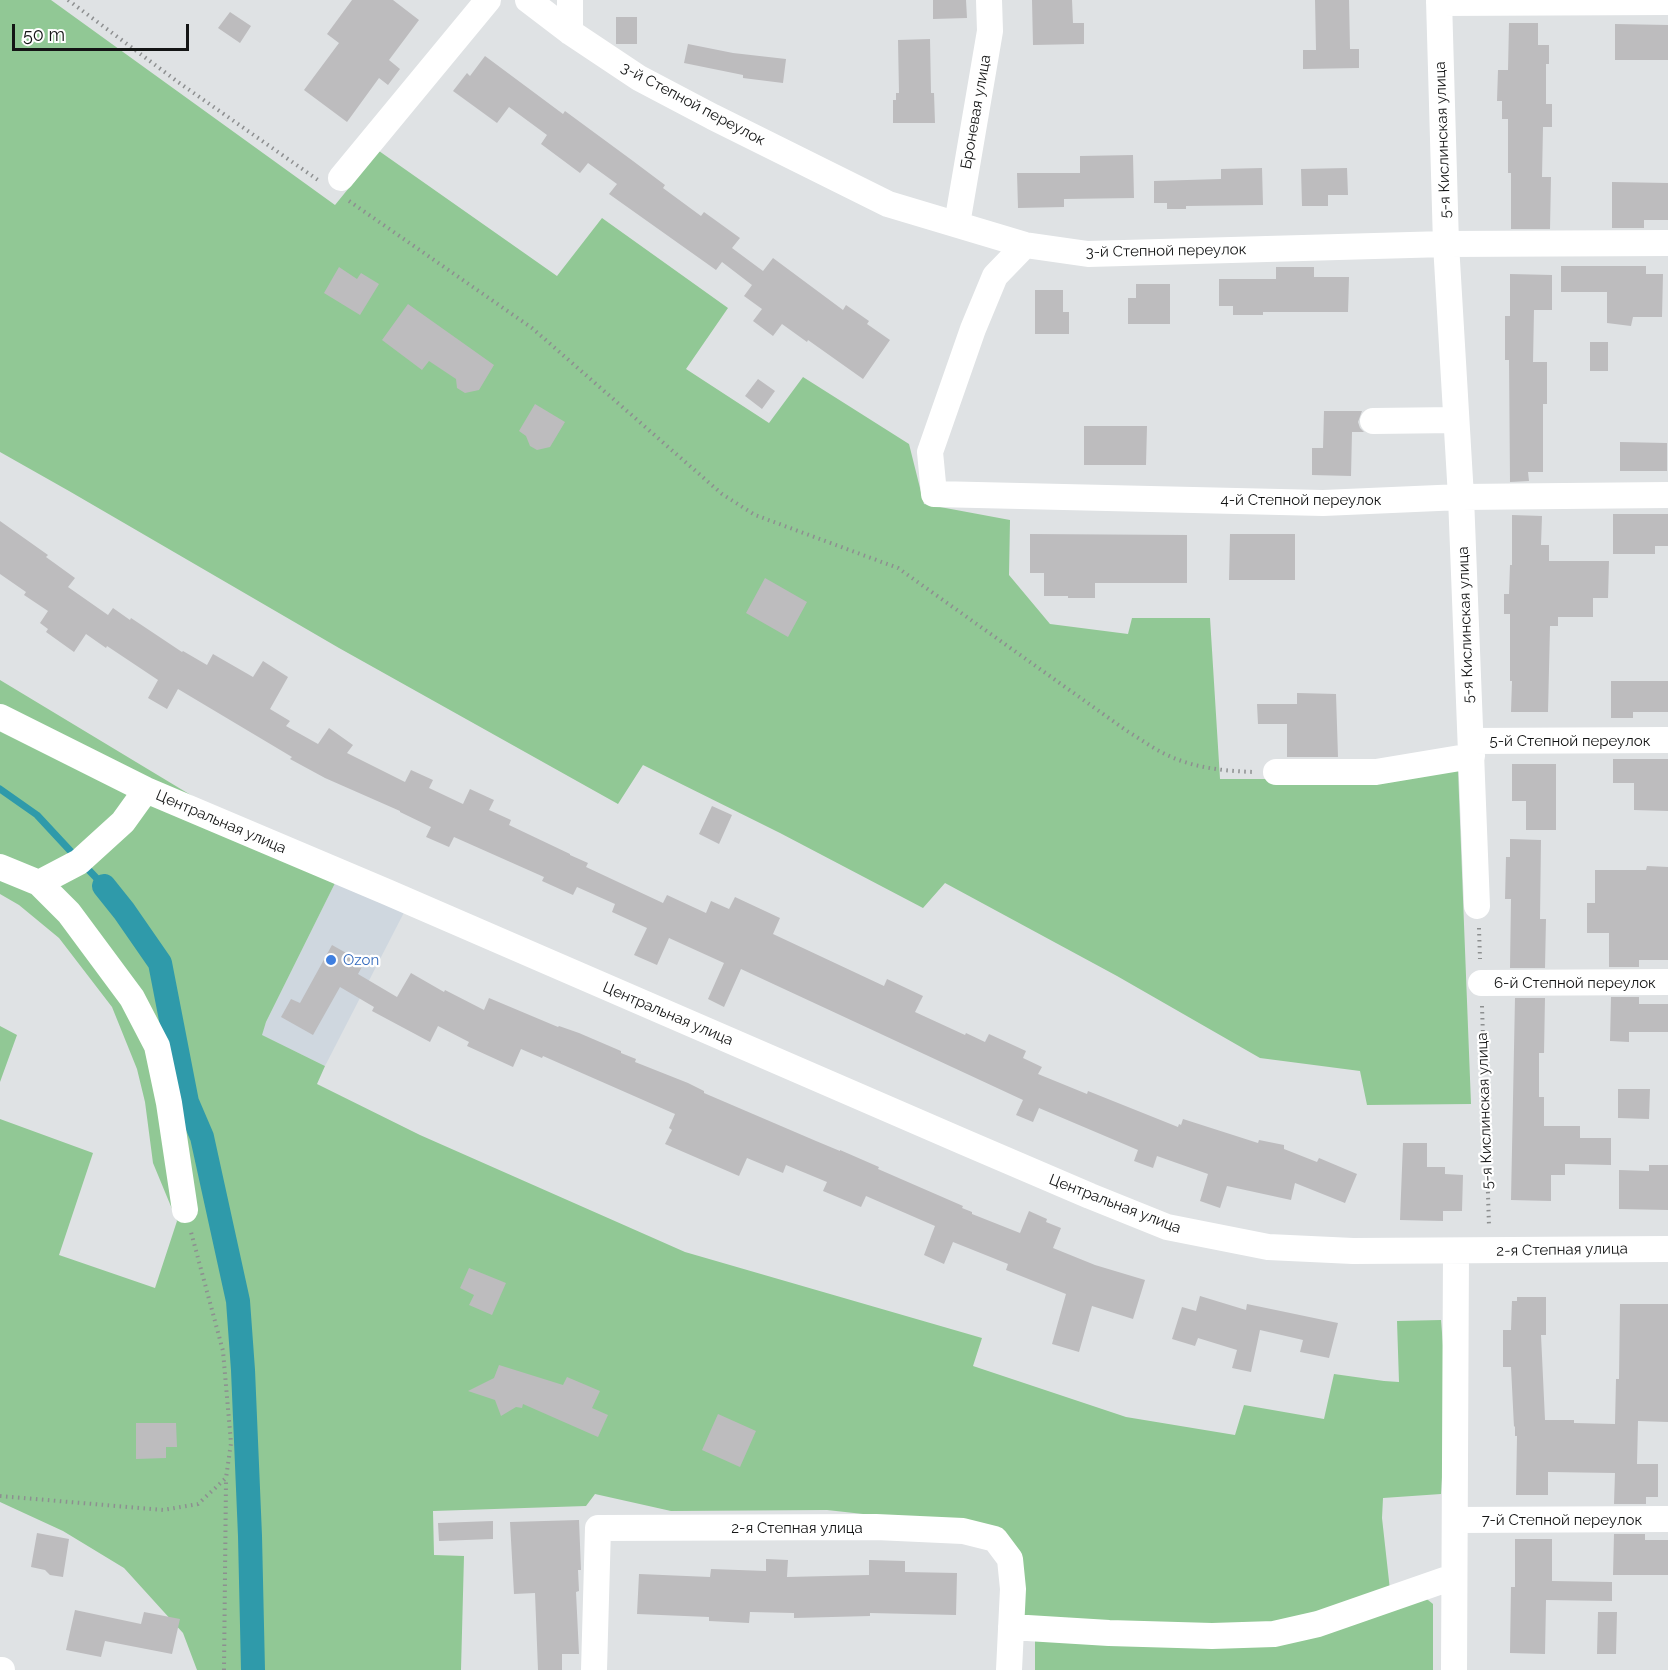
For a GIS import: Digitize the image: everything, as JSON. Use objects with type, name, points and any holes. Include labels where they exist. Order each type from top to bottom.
[{"type":"street","points":[[337,187],[488,0]]},
{"type":"street","name":"3-й Степной переулок","points":[[528,0],[570,32],[639,78],[888,204],[1026,245],[1089,254],[1446,244],[1668,243]]},
{"type":"street","points":[[570,0],[570,32]]},
{"type":"street","name":"Броневая улица","points":[[957,224],[990,31],[989,0]]},
{"type":"street","points":[[1439,2],[1668,2]]},
{"type":"street","name":"5-я Кислинская улица","points":[[1439,2],[1446,244],[1461,497],[1477,906]]},
{"type":"street","name":"4-й Степной переулок","points":[[1026,245],[995,276],[973,329],[930,452],[934,494],[1323,503],[1461,497],[1668,495]]},
{"type":"street","points":[[1373,421],[1456,420]]},
{"type":"street","name":"Центральная улица","points":[[0,717],[146,790],[1167,1227],[1268,1247],[1353,1251],[1456,1251]]},
{"type":"street","name":"5-й Степной переулок","points":[[1276,772],[1376,772],[1472,749],[1668,740]]},
{"type":"street","points":[[39,883],[79,862],[123,822],[146,790]]},
{"type":"street","points":[[0,867],[39,883],[69,913],[132,998],[157,1046],[185,1210]]},
{"type":"street","name":"6-й Степной переулок","points":[[1481,983],[1668,982]]},
{"type":"street","name":"2-я Степная улица","points":[[1456,1251],[1668,1249]]},
{"type":"street","points":[[1454,1670],[1456,1251]]},
{"type":"street","name":"7-й Степной переулок","points":[[1455,1520],[1668,1519]]},
{"type":"street","name":"2-я Степная улица","points":[[594,1670],[598,1528],[876,1527],[963,1531],[995,1539],[1010,1559],[1013,1589],[1011,1627]]},
{"type":"street","points":[[1009,1670],[1011,1627],[1212,1636],[1274,1634],[1318,1624],[1454,1578]]},
{"type":"path","points":[[68,0],[178,82],[337,187],[532,328],[722,494],[755,515],[898,568],[1127,731],[1164,754],[1199,767],[1276,772]]},
{"type":"path","name":"5-я Кислинская улица","points":[[1477,906],[1490,1251]]},
{"type":"path","points":[[185,1210],[223,1352],[231,1443],[226,1478],[224,1670]]},
{"type":"path","points":[[0,1496],[163,1510],[198,1504],[226,1478]]},
{"type":"shaded area","points":[[344,865],[413,895],[325,1066],[261,1035]]},
{"type":"green space","points":[[0,0],[51,0],[335,205],[379,151],[557,276],[602,218],[728,308],[686,369],[769,423],[803,377],[909,444],[924,504],[1010,520],[1009,575],[1050,624],[1128,634],[1132,618],[1210,618],[1220,779],[1372,779],[1458,770],[1471,1104],[1367,1105],[1360,1071],[1260,1058],[1117,976],[945,883],[923,908],[643,765],[618,804],[339,648],[0,452]]},
{"type":"green space","points":[[0,680],[204,803],[344,865],[266,1022],[262,1035],[325,1066],[317,1084],[420,1135],[685,1252],[982,1338],[973,1366],[1126,1417],[1235,1435],[1244,1405],[1324,1419],[1334,1374],[1399,1382],[1397,1321],[1441,1320],[1447,1397],[1441,1494],[1383,1498],[1382,1518],[1390,1590],[1312,1619],[1249,1629],[1023,1619],[1020,1562],[944,1523],[827,1510],[671,1511],[595,1494],[586,1506],[433,1511],[434,1555],[464,1556],[461,1670],[197,1670],[183,1633],[124,1568],[63,1531],[0,1502],[0,1119],[93,1153],[59,1255],[155,1288],[177,1221],[153,1163],[145,1102],[137,1069],[112,1007],[59,938],[19,905],[0,894]]},
{"type":"green space","points":[[0,1026],[17,1035],[0,1082]]},
{"type":"green space","points":[[1423,1596],[1433,1604],[1433,1670],[1035,1670],[1035,1636],[1209,1643]]},
{"type":"building","points":[[352,0],[393,0],[419,20],[389,60],[400,69],[388,85],[379,78],[347,122],[304,90],[339,43],[327,34]]},
{"type":"building","points":[[933,0],[966,0],[967,18],[933,19]]},
{"type":"building","points":[[1032,0],[1072,0],[1073,23],[1084,23],[1084,44],[1033,45]]},
{"type":"building","points":[[1315,0],[1349,0],[1350,49],[1359,49],[1359,68],[1303,69],[1303,50],[1316,50]]},
{"type":"building","points":[[230,12],[251,26],[240,43],[218,28]]},
{"type":"building","points":[[616,17],[637,17],[637,44],[616,44]]},
{"type":"building","points":[[1509,23],[1538,23],[1538,45],[1549,45],[1549,64],[1546,64],[1546,104],[1552,104],[1552,127],[1543,127],[1542,177],[1551,177],[1550,229],[1511,229],[1508,119],[1502,119],[1502,101],[1497,101],[1498,70],[1508,70]]},
{"type":"building","points":[[1615,24],[1668,25],[1668,60],[1615,60]]},
{"type":"building","points":[[930,39],[931,93],[934,93],[935,123],[893,123],[893,100],[896,100],[896,93],[899,93],[898,40]]},
{"type":"building","points":[[688,44],[733,53],[786,59],[783,83],[743,78],[743,75],[684,63]]},
{"type":"building","points":[[485,56],[563,114],[565,111],[633,161],[665,185],[663,188],[701,216],[704,212],[740,238],[732,248],[763,271],[773,258],[843,310],[846,305],[869,321],[867,324],[890,340],[863,379],[782,324],[773,336],[753,321],[762,309],[744,296],[752,285],[722,262],[716,270],[609,194],[617,184],[588,163],[580,173],[541,144],[547,135],[509,107],[497,123],[453,91],[467,73],[470,76]]},
{"type":"building","points":[[1133,155],[1134,198],[1064,199],[1064,207],[1018,208],[1017,173],[1080,173],[1080,156]]},
{"type":"building","points":[[1262,168],[1263,205],[1186,206],[1186,209],[1167,209],[1167,203],[1154,203],[1154,181],[1221,179],[1221,169]]},
{"type":"building","points":[[1347,168],[1348,195],[1328,195],[1328,206],[1302,206],[1301,169]]},
{"type":"building","points":[[1612,182],[1668,183],[1668,220],[1644,220],[1644,228],[1612,228]]},
{"type":"building","points":[[1561,266],[1646,266],[1646,274],[1663,274],[1662,317],[1633,317],[1631,326],[1607,323],[1607,292],[1561,292]]},
{"type":"building","points":[[339,267],[357,279],[361,273],[379,284],[360,315],[324,293]]},
{"type":"building","points":[[1276,267],[1314,267],[1314,277],[1349,277],[1348,312],[1263,312],[1263,315],[1233,315],[1233,306],[1219,306],[1219,279],[1276,279]]},
{"type":"building","points":[[1510,274],[1552,275],[1552,310],[1534,310],[1533,362],[1547,362],[1547,404],[1543,404],[1543,472],[1528,472],[1529,481],[1510,482],[1509,360],[1505,360],[1505,316],[1510,316]]},
{"type":"building","points":[[1136,284],[1170,284],[1170,324],[1128,324],[1128,298],[1136,298]]},
{"type":"building","points":[[1035,290],[1063,290],[1063,312],[1069,312],[1069,334],[1035,334]]},
{"type":"building","points":[[408,304],[494,365],[479,390],[465,393],[457,388],[456,379],[429,361],[422,370],[382,340]]},
{"type":"building","points":[[1590,342],[1608,342],[1608,371],[1590,371]]},
{"type":"building","points":[[758,379],[775,391],[762,409],[745,396]]},
{"type":"building","points":[[535,404],[565,422],[550,447],[537,450],[530,446],[526,436],[519,431]]},
{"type":"building","points":[[1324,411],[1362,411],[1358,422],[1364,432],[1352,432],[1351,476],[1312,475],[1312,448],[1323,448]]},
{"type":"building","points":[[1084,426],[1147,426],[1146,465],[1084,465]]},
{"type":"building","points":[[1620,442],[1667,443],[1667,471],[1620,471]]},
{"type":"building","points":[[1613,514],[1668,514],[1668,546],[1655,546],[1655,554],[1613,554]]},
{"type":"building","points":[[1512,515],[1542,516],[1541,545],[1549,545],[1549,561],[1609,561],[1608,598],[1593,598],[1593,617],[1558,617],[1558,626],[1550,626],[1548,712],[1511,712],[1510,614],[1504,614],[1504,594],[1509,594],[1510,565],[1512,565]]},
{"type":"building","points":[[0,521],[48,555],[46,557],[75,578],[68,587],[108,615],[113,608],[182,652],[207,665],[213,654],[253,677],[263,661],[288,677],[270,709],[290,721],[286,726],[318,744],[329,728],[353,745],[347,753],[405,782],[411,770],[433,780],[429,788],[463,804],[470,789],[494,800],[489,810],[511,820],[509,825],[588,863],[586,867],[663,903],[667,895],[706,913],[711,901],[729,909],[735,897],[780,918],[773,934],[884,986],[887,979],[923,996],[915,1012],[965,1035],[966,1033],[985,1042],[989,1034],[1026,1051],[1023,1058],[1042,1067],[1038,1074],[1087,1094],[1088,1091],[1178,1127],[1183,1119],[1258,1143],[1259,1140],[1284,1145],[1284,1149],[1317,1162],[1319,1158],[1357,1174],[1345,1203],[1295,1183],[1291,1200],[1227,1186],[1220,1208],[1200,1201],[1208,1174],[1157,1156],[1153,1168],[1134,1161],[1138,1150],[1039,1108],[1033,1122],[1016,1115],[1023,1100],[741,969],[724,1007],[708,999],[724,963],[669,938],[657,965],[634,955],[647,928],[612,912],[615,904],[577,887],[573,895],[542,881],[544,877],[454,837],[449,847],[426,837],[431,827],[325,778],[290,759],[292,757],[178,689],[167,709],[148,698],[158,680],[86,634],[74,652],[46,632],[48,629],[40,623],[48,611],[24,595],[26,592],[0,574]]},
{"type":"building","points":[[1030,534],[1187,535],[1187,583],[1095,583],[1095,598],[1044,596],[1044,573],[1030,573]]},
{"type":"building","points":[[1230,534],[1295,534],[1295,580],[1229,580]]},
{"type":"building","points":[[765,578],[807,602],[788,637],[746,613]]},
{"type":"building","points":[[1611,681],[1668,681],[1668,712],[1633,712],[1633,718],[1611,718]]},
{"type":"building","points":[[1297,693],[1336,694],[1338,757],[1287,757],[1287,724],[1258,724],[1257,704],[1297,704]]},
{"type":"building","points":[[1613,759],[1668,759],[1668,811],[1634,810],[1634,783],[1613,783]]},
{"type":"building","points":[[1512,764],[1556,764],[1556,830],[1526,830],[1526,801],[1512,801]]},
{"type":"building","points":[[712,806],[732,815],[719,844],[699,834]]},
{"type":"building","points":[[1510,839],[1541,840],[1540,919],[1546,919],[1545,968],[1510,968],[1511,899],[1505,899],[1506,857],[1510,857]]},
{"type":"building","points":[[1647,866],[1668,867],[1668,960],[1639,960],[1639,967],[1609,967],[1609,933],[1587,933],[1587,903],[1595,903],[1595,870],[1646,870]]},
{"type":"building","points":[[332,945],[364,963],[358,974],[397,997],[411,973],[444,992],[445,990],[484,1010],[489,998],[621,1051],[636,1059],[635,1062],[879,1167],[878,1169],[963,1206],[962,1208],[972,1214],[1020,1233],[1029,1211],[1047,1219],[1046,1222],[1061,1228],[1053,1248],[1095,1265],[1145,1280],[1133,1319],[1092,1306],[1079,1352],[1052,1344],[1066,1294],[1006,1270],[1008,1264],[953,1242],[944,1264],[924,1255],[935,1226],[866,1196],[861,1207],[823,1191],[827,1182],[786,1165],[783,1173],[747,1158],[739,1176],[665,1144],[672,1130],[669,1128],[675,1114],[543,1056],[542,1058],[521,1049],[513,1067],[467,1046],[469,1042],[438,1026],[430,1042],[372,1011],[374,1007],[340,987],[313,1035],[281,1017],[291,999],[300,1003]]},
{"type":"building","points":[[1611,997],[1639,997],[1639,1004],[1668,1004],[1668,1032],[1629,1032],[1629,1042],[1610,1041]]},
{"type":"building","points":[[1515,998],[1545,998],[1544,1053],[1539,1053],[1539,1097],[1544,1097],[1544,1126],[1580,1126],[1580,1138],[1611,1138],[1611,1165],[1565,1164],[1565,1175],[1551,1175],[1551,1201],[1511,1200]]},
{"type":"building","points":[[1618,1089],[1650,1089],[1649,1119],[1618,1118]]},
{"type":"building","points":[[1403,1143],[1427,1143],[1427,1167],[1445,1167],[1445,1174],[1463,1175],[1462,1211],[1443,1211],[1443,1221],[1400,1220]]},
{"type":"building","points":[[1649,1165],[1668,1165],[1668,1210],[1619,1209],[1619,1170],[1649,1171]]},
{"type":"building","points":[[469,1268],[506,1283],[492,1315],[469,1305],[474,1295],[460,1288]]},
{"type":"building","points":[[1200,1296],[1246,1310],[1247,1304],[1338,1323],[1329,1358],[1300,1352],[1303,1340],[1260,1330],[1251,1372],[1232,1368],[1237,1350],[1198,1338],[1195,1346],[1172,1339],[1182,1307],[1196,1311]]},
{"type":"building","points":[[1517,1297],[1546,1297],[1546,1335],[1541,1335],[1545,1420],[1574,1420],[1574,1423],[1615,1424],[1616,1379],[1619,1379],[1620,1304],[1668,1304],[1668,1422],[1638,1421],[1637,1464],[1658,1464],[1658,1497],[1646,1497],[1646,1504],[1614,1504],[1615,1473],[1548,1472],[1548,1495],[1516,1495],[1517,1436],[1515,1436],[1514,1427],[1511,1367],[1503,1367],[1503,1330],[1511,1330],[1512,1301],[1517,1301]]},
{"type":"building","points":[[499,1365],[563,1385],[567,1377],[600,1391],[592,1408],[608,1415],[598,1437],[523,1404],[522,1408],[516,1407],[501,1416],[495,1400],[468,1391],[494,1378]]},
{"type":"building","points":[[718,1414],[756,1431],[740,1467],[702,1450]]},
{"type":"building","points":[[136,1423],[176,1423],[177,1447],[166,1447],[166,1458],[136,1459]]},
{"type":"building","points":[[579,1520],[581,1570],[578,1570],[579,1591],[576,1592],[579,1654],[562,1654],[562,1670],[538,1670],[535,1593],[514,1594],[510,1522]]},
{"type":"building","points":[[493,1521],[493,1539],[439,1541],[438,1523]]},
{"type":"building","points":[[37,1533],[69,1539],[63,1577],[50,1575],[45,1570],[31,1567]]},
{"type":"building","points":[[1614,1534],[1645,1534],[1645,1540],[1668,1540],[1668,1575],[1613,1575]]},
{"type":"building","points":[[1515,1539],[1552,1539],[1552,1581],[1612,1582],[1612,1601],[1546,1600],[1545,1654],[1510,1653],[1511,1587],[1515,1587]]},
{"type":"building","points":[[766,1559],[788,1560],[787,1577],[869,1575],[869,1560],[905,1561],[905,1572],[957,1573],[956,1615],[870,1613],[870,1616],[794,1618],[794,1613],[750,1612],[749,1623],[709,1621],[709,1617],[637,1614],[639,1574],[710,1577],[711,1569],[766,1571]]},
{"type":"building","points":[[75,1610],[141,1624],[144,1612],[180,1619],[172,1654],[105,1641],[101,1657],[66,1650]]},
{"type":"building","points":[[1598,1612],[1617,1612],[1616,1654],[1597,1654]]},
{"type":"waterway","points":[[0,789],[37,815],[76,857]]},
{"type":"waterway","points":[[84,865],[104,886]]},
{"type":"waterway","points":[[104,886],[160,963],[187,1102],[202,1137],[238,1301],[250,1536],[253,1670]]},
{"type":"place","name":"Ozon","points":[[331,960]]}]
